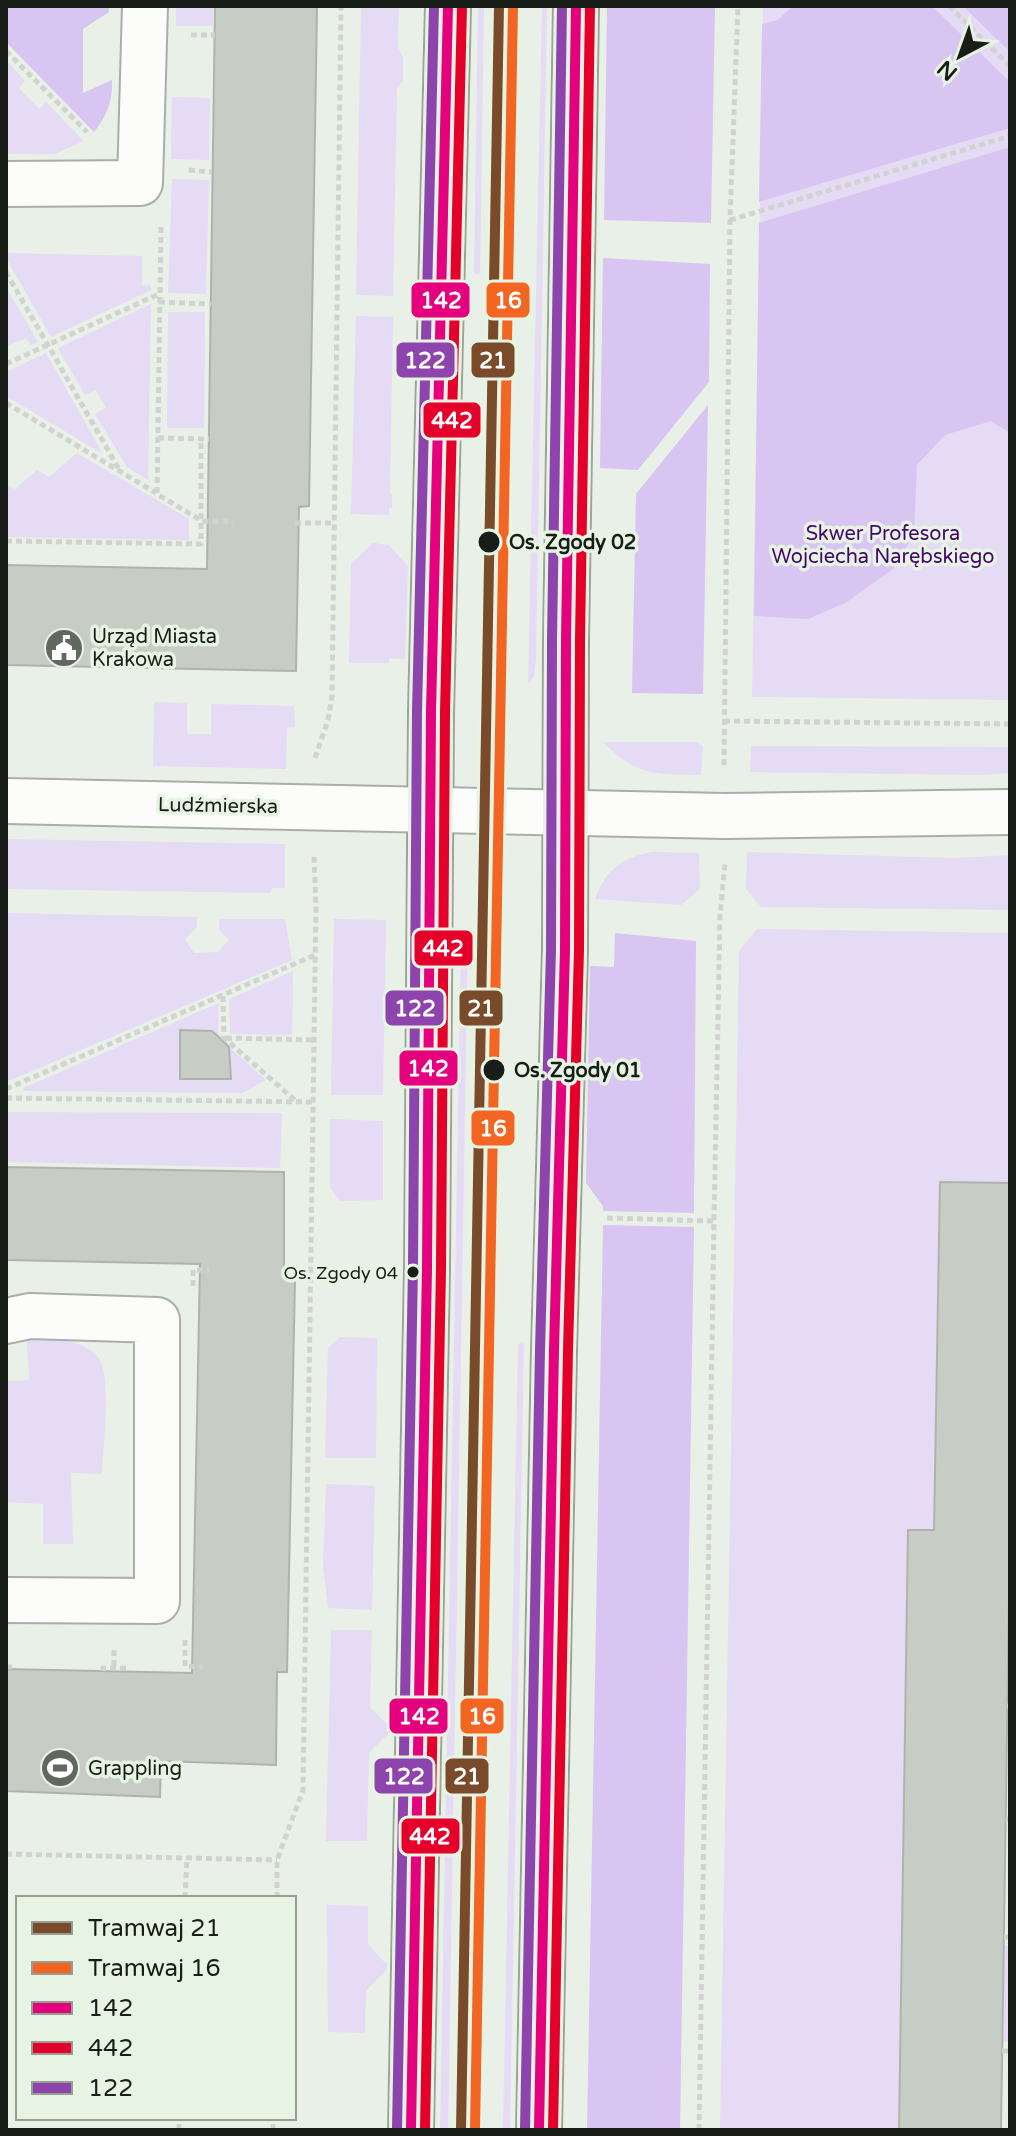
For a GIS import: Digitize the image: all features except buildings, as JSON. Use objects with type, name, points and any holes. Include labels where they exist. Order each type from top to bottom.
[{"type":"main road","points":[[411,2130],[427,1284],[430,809],[448,6]]},
{"type":"main road","points":[[539,2130],[566,813],[576,6]]},
{"type":"street","points":[[6,184],[140,183],[145,6]]},
{"type":"street","name":"Ludźmierska","points":[[6,801],[766,816],[1010,812]]},
{"type":"street","points":[[6,1321],[30,1316],[157,1320],[157,1601],[6,1600]]},
{"type":"path","points":[[313,770],[332,697],[341,6]]},
{"type":"path","points":[[725,777],[730,220],[738,6]]},
{"type":"path","points":[[949,6],[1010,66]]},
{"type":"path","points":[[6,51],[100,145],[141,168]]},
{"type":"path","points":[[730,220],[1010,136]]},
{"type":"path","points":[[157,494],[161,224]]},
{"type":"path","points":[[6,272],[120,471]]},
{"type":"path","points":[[6,364],[159,294]]},
{"type":"path","points":[[159,302],[211,304]]},
{"type":"path","points":[[6,403],[202,521],[233,522]]},
{"type":"path","points":[[158,438],[209,439]]},
{"type":"path","points":[[6,541],[201,544],[201,439]]},
{"type":"path","points":[[295,523],[335,523]]},
{"type":"path","points":[[724,721],[1010,724]]},
{"type":"path","points":[[277,1896],[277,1860],[303,1790],[315,955],[313,844]]},
{"type":"path","points":[[699,2130],[720,916],[726,853]]},
{"type":"path","points":[[6,1089],[315,955]]},
{"type":"path","points":[[223,995],[223,1038],[297,1102]]},
{"type":"path","points":[[223,1038],[314,1040]]},
{"type":"path","points":[[6,1098],[313,1102]]},
{"type":"path","points":[[603,1218],[714,1221]]},
{"type":"path","points":[[201,1270],[209,1270]]},
{"type":"path","points":[[114,1650],[114,1668]]},
{"type":"path","points":[[185,1651],[185,1666],[203,1667]]},
{"type":"path","points":[[6,1667],[14,1669]]},
{"type":"path","points":[[103,1671],[103,1668],[127,1668],[126,1671]]},
{"type":"path","points":[[6,1854],[277,1860]]},
{"type":"path","points":[[185,1896],[187,1858]]},
{"type":"path","points":[[1002,2051],[1010,2051]]},
{"type":"green space","points":[[6,6],[109,6],[109,12],[83,29],[83,93],[112,80],[108,108],[94,132],[6,42]]},
{"type":"green space","points":[[176,6],[213,6],[213,26],[176,26]]},
{"type":"green space","points":[[361,6],[399,6],[398,47],[403,57],[403,81],[397,88],[393,296],[356,295]]},
{"type":"green space","points":[[478,6],[484,6],[480,274],[474,274]]},
{"type":"green space","points":[[542,6],[547,6],[536,660],[534,677],[528,684]]},
{"type":"green space","points":[[607,6],[715,6],[711,223],[604,220]]},
{"type":"green space","name":"Skwer Profesora Wojciecha Narębskiego","points":[[763,6],[1010,6],[1010,700],[752,697]]},
{"type":"green space","points":[[793,6],[932,6],[1010,82],[1010,128],[759,202],[762,24],[778,20]]},
{"type":"green space","points":[[963,6],[1010,6],[1010,52]]},
{"type":"green space","points":[[6,60],[25,81],[19,88],[39,109],[46,102],[84,141],[55,154],[6,154]]},
{"type":"green space","points":[[172,97],[210,98],[209,160],[171,159]]},
{"type":"green space","points":[[1010,147],[1010,433],[991,421],[945,435],[917,465],[914,534],[894,568],[847,602],[808,619],[754,616],[759,223]]},
{"type":"green space","points":[[172,179],[209,180],[206,294],[168,293]]},
{"type":"green space","points":[[6,253],[142,256],[142,285],[151,286],[151,290],[51,337]]},
{"type":"green space","points":[[603,258],[710,264],[709,382],[638,470],[600,468]]},
{"type":"green space","points":[[6,287],[38,342],[31,345],[26,338],[6,347]]},
{"type":"green space","points":[[151,304],[148,480],[127,467],[95,414],[106,408],[96,390],[85,395],[58,348]]},
{"type":"green space","points":[[168,312],[205,312],[204,428],[167,428]]},
{"type":"green space","points":[[356,316],[393,317],[392,508],[389,508],[389,515],[351,514]]},
{"type":"green space","points":[[46,353],[103,454],[6,396],[6,372]]},
{"type":"green space","points":[[708,405],[703,694],[632,693],[636,494]]},
{"type":"green space","points":[[77,453],[189,519],[189,540],[6,537],[6,484],[15,489],[37,470],[49,477]]},
{"type":"green space","points":[[373,543],[389,545],[408,566],[405,659],[389,658],[389,663],[349,663],[351,564]]},
{"type":"green space","points":[[154,702],[187,703],[187,734],[211,734],[211,704],[294,706],[295,727],[287,728],[286,769],[153,766]]},
{"type":"green space","points":[[603,742],[697,742],[703,746],[701,775],[658,773],[637,768]]},
{"type":"green space","points":[[751,746],[1010,747],[1010,773],[750,772]]},
{"type":"green space","points":[[6,839],[285,844],[285,888],[272,888],[271,893],[6,889]]},
{"type":"green space","points":[[653,852],[699,853],[700,889],[681,905],[595,899],[604,880],[617,866],[633,857]]},
{"type":"green space","points":[[747,852],[956,858],[1010,855],[1010,910],[761,907],[746,889]]},
{"type":"green space","points":[[6,913],[197,917],[197,927],[185,939],[194,953],[218,952],[229,940],[219,930],[219,919],[285,919],[292,960],[6,1082]]},
{"type":"green space","points":[[334,919],[386,920],[383,1095],[331,1095]]},
{"type":"green space","points":[[757,929],[1010,933],[1010,1183],[940,1182],[934,1530],[908,1530],[899,2130],[720,2130],[739,951]]},
{"type":"green space","points":[[468,932],[448,2130],[440,2130],[461,947]]},
{"type":"green space","points":[[615,933],[696,941],[694,1213],[603,1211],[603,1206],[586,1183],[590,966],[614,967]]},
{"type":"green space","points":[[293,971],[292,1035],[230,1034],[229,999]]},
{"type":"green space","points":[[219,1003],[218,1036],[213,1031],[180,1031],[180,1079],[231,1079],[229,1047],[266,1080],[242,1093],[24,1091],[23,1088]]},
{"type":"green space","points":[[6,1112],[282,1113],[280,1168],[6,1162]]},
{"type":"green space","points":[[330,1119],[383,1121],[383,1200],[340,1201],[330,1187]]},
{"type":"green space","points":[[603,1225],[694,1227],[680,2130],[587,2130]]},
{"type":"green space","points":[[340,1337],[377,1338],[376,1458],[325,1458],[328,1348]]},
{"type":"green space","points":[[62,1339],[93,1352],[103,1370],[106,1398],[102,1474],[71,1473],[73,1544],[43,1544],[43,1504],[6,1502],[6,1381],[29,1380],[27,1340]]},
{"type":"green space","points":[[524,1343],[510,2130],[503,2130],[518,1344]]},
{"type":"green space","points":[[326,1484],[375,1486],[372,1610],[328,1608],[323,1566]]},
{"type":"green space","points":[[331,1630],[372,1630],[370,1707],[390,1727],[390,1732],[369,1753],[367,1841],[326,1841]]},
{"type":"green space","points":[[327,1905],[368,1906],[368,1944],[387,1965],[366,1991],[365,2033],[328,2032]]},
{"type":"green space","points":[[1004,1946],[1010,1946],[1010,2042],[1003,2042]]},
{"type":"tram line","name":"21","points":[[461,2130],[499,6]]},
{"type":"tram line","name":"16","points":[[475,2130],[513,6]]},
{"type":"transit line","name":"122","points":[[397,2130],[413,1268],[417,712],[434,6]]},
{"type":"transit line","name":"142","points":[[411,2130],[427,1268],[431,712],[448,6]]},
{"type":"transit line","name":"442","points":[[425,2130],[441,1268],[445,712],[462,6]]},
{"type":"transit line","name":"122","points":[[525,2130],[551,950],[552,640],[562,6]]},
{"type":"transit line","name":"142","points":[[539,2130],[565,950],[566,640],[576,6]]},
{"type":"transit line","name":"442","points":[[553,2130],[579,950],[580,640],[590,6]]},
{"type":"place","name":"Os. Zgody 02","points":[[489,542]]},
{"type":"place","name":"Urząd Miasta Krakowa","points":[[64,648]]},
{"type":"place","name":"Os. Zgody 01","points":[[494,1070]]},
{"type":"place","name":"Os. Zgody 04","points":[[413,1272]]},
{"type":"place","name":"Grappling","points":[[60,1768]]}]
